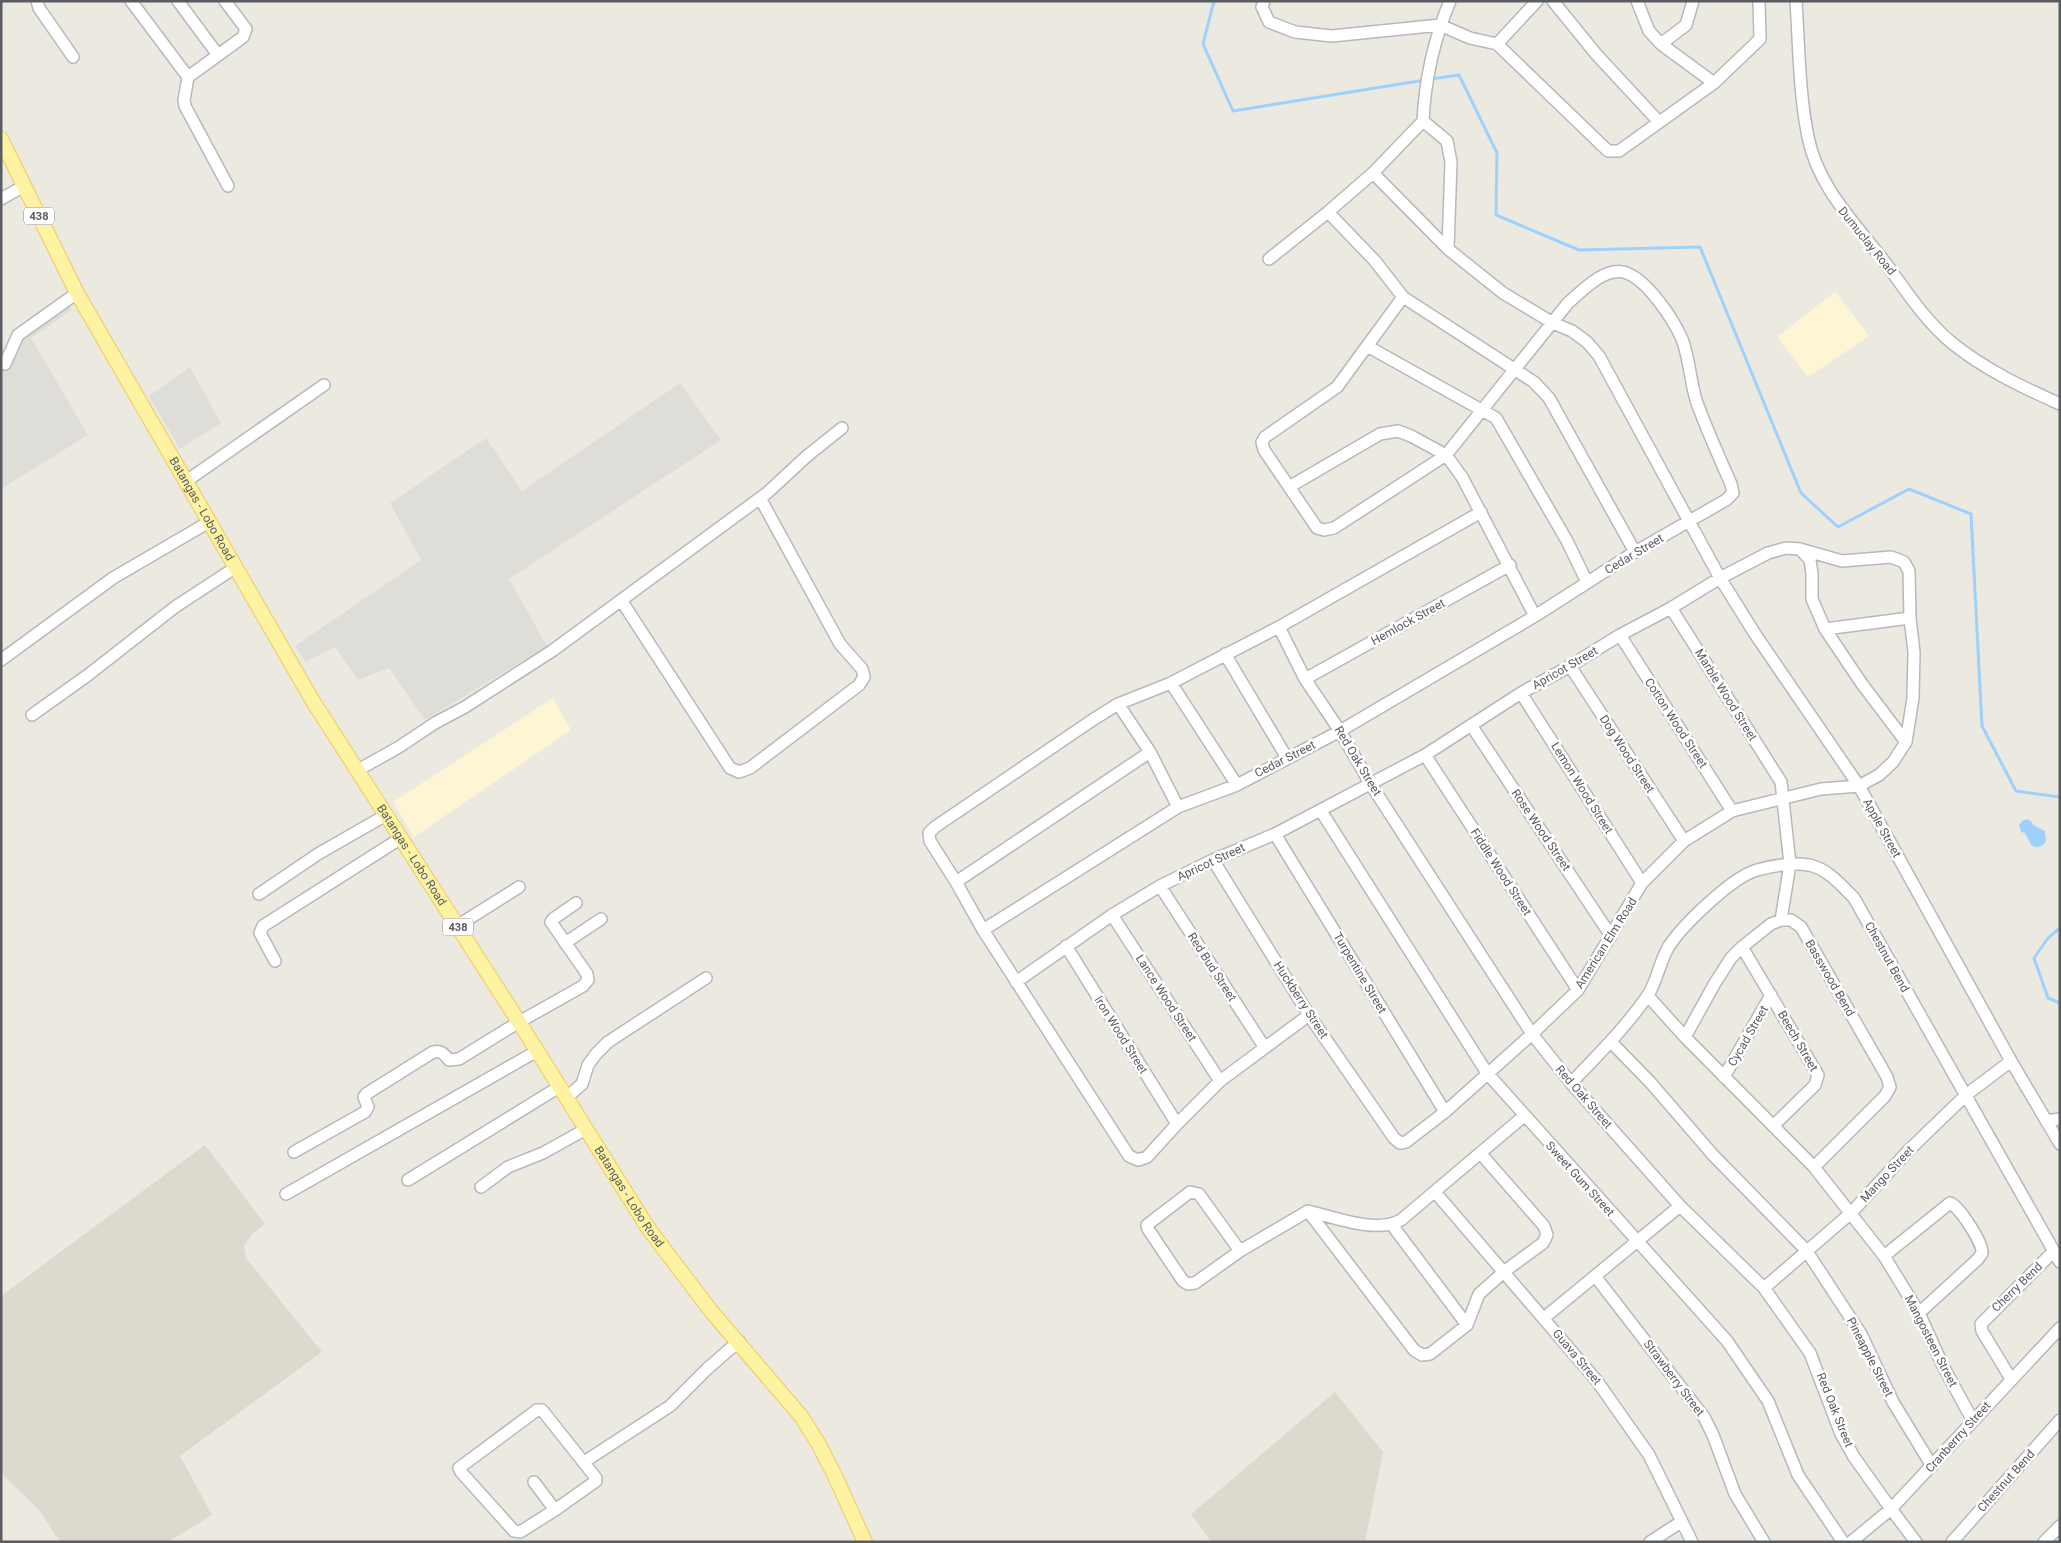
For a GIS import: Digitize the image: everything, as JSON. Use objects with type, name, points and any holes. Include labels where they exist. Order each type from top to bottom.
[{"type":"main road","name":"Batangas - Lobo Road","points":[[1,139],[77,293],[184,482],[236,567],[285,656],[648,1228],[711,1311],[739,1341],[801,1416],[834,1474],[865,1542]]},
{"type":"street","points":[[37,1],[39,8],[73,57]]},
{"type":"street","points":[[131,1],[188,77]]},
{"type":"street","points":[[178,1],[218,55]]},
{"type":"street","points":[[225,1],[246,29],[246,33],[188,77],[184,100],[185,106],[228,186]]},
{"type":"street","points":[[1264,1],[1262,7],[1269,22],[1295,32],[1332,36],[1440,25],[1470,38],[1497,44],[1608,151],[1619,152],[1714,83],[1760,39],[1759,1]]},
{"type":"street","points":[[1269,259],[1328,212],[1372,172],[1423,121],[1424,94],[1436,40],[1450,1]]},
{"type":"street","points":[[1497,44],[1537,1]]},
{"type":"street","points":[[1554,1],[1596,54],[1659,122]]},
{"type":"street","points":[[1636,1],[1649,31],[1661,44],[1714,83]]},
{"type":"street","points":[[1661,44],[1686,25],[1693,1]]},
{"type":"street","name":"Dumuclay Road","points":[[1796,1],[1803,100],[1808,138],[1819,171],[1836,202],[1925,316],[1950,342],[1981,364],[2024,388],[2060,404]]},
{"type":"street","points":[[1423,121],[1447,141],[1452,162],[1448,249]]},
{"type":"street","name":"Apple Street","points":[[1372,172],[1448,249],[1503,293],[1552,323],[1572,331],[1587,342],[1599,356],[1720,578],[1755,634],[1858,786],[2011,1061],[2060,1144]]},
{"type":"street","points":[[1,199],[24,186]]},
{"type":"street","points":[[1328,212],[1375,261],[1403,298],[1534,382],[1549,398],[1586,461],[1635,552]]},
{"type":"street","name":"Cedar Street","points":[[983,930],[1178,807],[1237,785],[1340,731],[1535,616],[1635,552],[1726,500],[1733,493],[1732,484],[1696,400],[1691,371],[1681,339],[1661,304],[1642,282],[1623,272],[1610,272],[1568,303],[1552,323]]},
{"type":"street","points":[[5,364],[18,335],[77,293]]},
{"type":"street","points":[[1403,298],[1337,386],[1265,436],[1262,442],[1264,450],[1317,528],[1324,530],[1334,528],[1446,455],[1552,323]]},
{"type":"street","points":[[1368,346],[1496,418],[1568,541],[1587,582]]},
{"type":"street","points":[[184,482],[324,386]]},
{"type":"street","points":[[358,770],[399,747],[434,723],[465,707],[552,651],[760,498],[842,428]]},
{"type":"street","points":[[1289,487],[1380,434],[1398,432],[1410,436],[1446,455],[1462,476],[1535,616]]},
{"type":"street","points":[[621,600],[730,768],[739,772],[750,768],[859,685],[864,677],[862,669],[840,644],[760,498]]},
{"type":"street","points":[[1309,1015],[1220,1082],[1146,1157],[1138,1160],[1129,1156],[983,930],[930,841],[929,833],[943,821],[1118,704],[1172,683],[1279,627],[1482,512]]},
{"type":"street","points":[[1,660],[113,578],[209,522]]},
{"type":"street","name":"Apricot Street","points":[[1016,982],[1112,915],[1160,886],[1213,860],[1275,834],[1425,755],[1521,693],[1720,578],[1768,553],[1786,548],[1800,549]]},
{"type":"street","points":[[1686,1037],[1715,983],[1731,958],[1761,931],[1781,920],[1790,864],[1782,797],[1858,786],[1879,775],[1893,762],[1906,742],[1913,698],[1914,652],[1910,618],[1909,571],[1904,562],[1891,557],[1842,561],[1800,549]]},
{"type":"street","points":[[1800,549],[1810,560],[1812,599],[1825,629],[1862,684],[1906,742]]},
{"type":"street","name":"Hemlock Street","points":[[1306,679],[1510,565]]},
{"type":"street","points":[[32,715],[88,676],[174,607],[236,567]]},
{"type":"street","name":"Marble Wood Street","points":[[1671,608],[1781,782],[1782,797]]},
{"type":"street","points":[[1825,629],[1910,618]]},
{"type":"street","name":"Red Oak Street","points":[[1279,627],[1306,679],[1340,731],[1370,783],[1532,1034],[1571,1083],[1680,1206],[1764,1288],[1810,1352],[1841,1434],[1854,1457],[1916,1542]]},
{"type":"street","name":"Cotton Wood Street","points":[[1620,635],[1732,811]]},
{"type":"street","points":[[1225,654],[1287,758]]},
{"type":"street","name":"Dog Wood Street","points":[[1570,666],[1684,841]]},
{"type":"street","points":[[1172,683],[1237,785]]},
{"type":"street","name":"Lemon Wood Street","points":[[1521,693],[1642,883]]},
{"type":"street","points":[[1118,704],[1150,752],[1178,807]]},
{"type":"street","name":"Rose Wood Street","points":[[1471,725],[1611,936]]},
{"type":"street","points":[[956,882],[1150,752]]},
{"type":"street","name":"Fiddle Wood Street","points":[[1425,755],[1578,990]]},
{"type":"street","name":"American Elm Road","points":[[1394,1138],[1400,1143],[1406,1142],[1445,1112],[1578,990],[1642,883],[1684,841],[1732,811],[1782,797]]},
{"type":"street","name":"Sweet Gum Street","points":[[1321,811],[1488,1074],[1727,1341],[1768,1401],[1798,1475],[1843,1542]]},
{"type":"street","points":[[260,894],[318,854],[386,815]]},
{"type":"street","name":"Turpentine Street","points":[[1275,834],[1445,1112]]},
{"type":"street","points":[[275,961],[260,933],[263,926],[401,838]]},
{"type":"street","name":"Huckberry Street","points":[[1213,860],[1309,1015],[1394,1138]]},
{"type":"street","name":"Chestnut Bend","points":[[1571,1083],[1611,1042],[1648,996],[1668,948],[1682,928],[1728,887],[1755,870],[1790,864],[1810,865],[1832,876],[1854,898],[2060,1262]]},
{"type":"street","name":"Red Bud Street","points":[[1160,886],[1265,1048]]},
{"type":"street","points":[[457,926],[520,887]]},
{"type":"street","points":[[294,1152],[365,1112],[368,1106],[364,1097],[366,1094],[433,1052],[442,1052],[449,1060],[459,1059],[518,1022],[583,986],[588,980],[586,974],[551,922],[576,903]]},
{"type":"street","name":"Lance Wood Street","points":[[1112,915],[1220,1082]]},
{"type":"street","points":[[565,943],[601,919]]},
{"type":"street","name":"Basswood Bend","points":[[1781,920],[1791,920],[1801,928],[1889,1082],[1888,1092],[1885,1096],[1814,1167]]},
{"type":"street","name":"Iron Wood Street","points":[[1066,946],[1177,1124]]},
{"type":"street","name":"Beech Street","points":[[1742,947],[1818,1076],[1815,1085],[1773,1126]]},
{"type":"street","points":[[408,1180],[563,1092],[582,1084],[588,1065],[608,1042],[706,978]]},
{"type":"street","name":"Cycad Street","points":[[1724,1077],[1771,995]]},
{"type":"street","name":"Mangosteen Street","points":[[1648,996],[1724,1077],[1814,1167],[1884,1256],[1919,1313],[1943,1366],[1973,1421]]},
{"type":"street","name":"Pineapple Street","points":[[1611,1042],[1650,1082],[1713,1155],[1806,1250],[1861,1334],[1893,1402],[1932,1466]]},
{"type":"street","points":[[286,1194],[537,1051]]},
{"type":"street","name":"Mango Street","points":[[1764,1288],[1851,1213],[1909,1150],[1966,1095],[2011,1061]]},
{"type":"street","points":[[1240,1251],[1200,1194],[1195,1192],[1190,1192],[1148,1225],[1148,1230],[1178,1273],[1188,1284],[1195,1283],[1240,1251],[1308,1211],[1376,1226],[1392,1225],[1401,1220],[1435,1192],[1524,1116]]},
{"type":"street","points":[[2046,1121],[2060,1119]]},
{"type":"street","points":[[481,1187],[508,1168],[552,1148],[586,1129]]},
{"type":"street","points":[[1308,1211],[1414,1350],[1422,1355],[1430,1354],[1467,1325],[1479,1294],[1505,1271],[1544,1243],[1547,1235],[1544,1226],[1481,1154]]},
{"type":"street","name":"Guava Street","points":[[1435,1192],[1505,1271],[1597,1381],[1649,1455],[1680,1522],[1692,1542]]},
{"type":"street","points":[[1884,1256],[1950,1203],[1957,1207],[1981,1245],[1982,1253],[1919,1313]]},
{"type":"street","points":[[1544,1318],[1680,1206]]},
{"type":"street","points":[[1392,1225],[1467,1325]]},
{"type":"street","name":"Cherry Bend","points":[[2011,1379],[1982,1332],[1981,1324],[2054,1251]]},
{"type":"street","name":"Strawberry Street","points":[[1595,1276],[1704,1417],[1713,1434],[1735,1494],[1764,1542]]},
{"type":"street","name":"Cranberrry Street","points":[[1851,1542],[1891,1509],[2060,1328]]},
{"type":"street","points":[[584,1462],[670,1406],[707,1369],[739,1341]]},
{"type":"street","points":[[537,1410],[542,1410],[584,1462],[596,1478],[596,1481],[520,1532],[514,1531],[460,1472],[459,1468],[537,1410]]},
{"type":"street","name":"Chestnut Bend","points":[[1952,1542],[2060,1420]]},
{"type":"street","points":[[534,1482],[555,1510]]},
{"type":"street","points":[[1650,1542],[1680,1522]]},
{"type":"street","points":[[2044,1542],[2060,1526]]},
{"type":"shaded area","points":[[1835,292],[1869,336],[1808,377],[1777,337]]},
{"type":"shaded area","points":[[64,295],[72,310],[31,338],[88,435],[1,489],[1,354],[13,333]]},
{"type":"shaded area","points":[[190,367],[221,423],[180,449],[149,396]]},
{"type":"shaded area","points":[[680,383],[721,440],[509,579],[547,646],[425,720],[389,668],[358,680],[335,647],[306,662],[295,646],[421,560],[390,503],[486,438],[522,491]]},
{"type":"shaded area","points":[[553,698],[571,730],[414,837],[393,802]]},
{"type":"shaded area","points":[[205,1145],[265,1224],[253,1233],[244,1246],[246,1258],[322,1352],[180,1456],[212,1515],[168,1542],[60,1542],[40,1511],[1,1473],[1,1296]]},
{"type":"shaded area","points":[[1335,1392],[1383,1452],[1365,1542],[1211,1542],[1191,1514]]},
{"type":"water","points":[[2027,819],[2033,825],[2045,831],[2046,841],[2041,846],[2031,845],[2025,833],[2021,832],[2019,825]]},
{"type":"waterway","points":[[1214,1],[1203,44],[1233,111],[1425,80]]},
{"type":"waterway","points":[[1431,79],[1459,75],[1497,153],[1496,215],[1579,250],[1700,247],[1801,493],[1838,527],[1909,489],[1971,514],[1982,726],[2016,791],[2060,797]]},
{"type":"waterway","points":[[2060,928],[2048,938],[2034,958],[2048,998],[2060,1003]]}]
